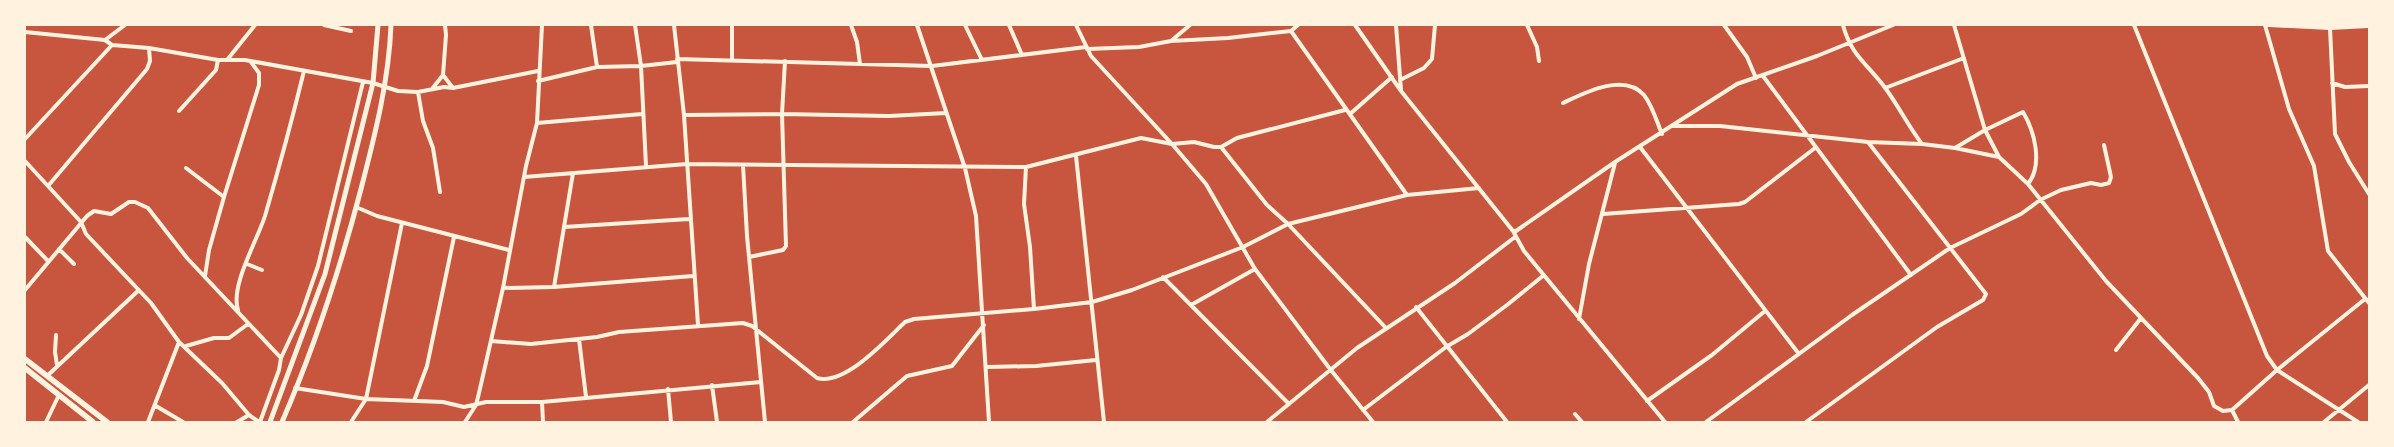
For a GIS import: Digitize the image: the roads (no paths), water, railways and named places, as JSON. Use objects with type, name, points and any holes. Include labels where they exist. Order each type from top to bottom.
[{"type":"main road","points":[[270,422],[325,274],[373,83],[378,25]]},
{"type":"main road","points":[[282,422],[316,338],[340,270],[374,140],[384,87],[391,25]]},
{"type":"main road","points":[[25,359],[107,422]]},
{"type":"main road","points":[[25,368],[93,422]]},
{"type":"street","points":[[105,40],[125,25]]},
{"type":"street","points":[[227,60],[255,25]]},
{"type":"street","points":[[324,25],[351,31]]},
{"type":"street","points":[[432,90],[443,75],[445,25]]},
{"type":"street","points":[[465,422],[476,405],[503,288],[524,177],[537,123],[538,71],[542,25]]},
{"type":"street","points":[[591,25],[597,67]]},
{"type":"street","points":[[635,25],[642,66],[642,114],[646,166]]},
{"type":"street","points":[[674,25],[684,115],[689,219],[698,325]]},
{"type":"street","points":[[732,25],[732,61]]},
{"type":"street","points":[[850,25],[857,42],[860,64]]},
{"type":"street","points":[[917,25],[965,168],[978,224],[989,422]]},
{"type":"street","points":[[965,25],[982,60]]},
{"type":"street","points":[[1009,25],[1022,55]]},
{"type":"street","points":[[1077,25],[1086,48],[1206,184],[1255,269],[1330,370],[1373,422]]},
{"type":"street","points":[[1171,41],[1190,25]]},
{"type":"street","points":[[538,80],[597,67],[642,66],[677,60],[785,61],[932,66],[1086,48],[1139,47],[1171,41],[1228,38],[1291,31],[1298,25]]},
{"type":"street","points":[[1355,25],[1401,91],[1479,188],[1544,275],[1665,422]]},
{"type":"street","points":[[1396,25],[1401,91]]},
{"type":"street","points":[[1400,80],[1424,68],[1432,59],[1435,25]]},
{"type":"street","points":[[1527,25],[1534,40],[1539,61]]},
{"type":"street","points":[[1724,25],[1747,57],[1756,78]]},
{"type":"street","points":[[1842,25],[1848,43],[1885,88],[1922,144]]},
{"type":"street","points":[[1512,231],[1516,231],[1615,162],[1662,134],[1733,87],[1893,25]]},
{"type":"street","points":[[1954,25],[1985,130],[1998,157],[2028,184],[2086,259],[2198,378],[2209,392],[2214,406],[2223,411],[2232,410],[2277,370],[2365,299]]},
{"type":"street","points":[[2134,25],[2267,356],[2277,370],[2358,422]]},
{"type":"street","points":[[2265,25],[2289,109],[2314,166],[2328,250],[2358,285],[2369,303]]},
{"type":"street","points":[[2269,25],[2330,28],[2369,26]]},
{"type":"street","points":[[2330,28],[2335,134],[2348,162],[2369,194]]},
{"type":"street","points":[[1291,31],[1345,110],[1350,114],[1407,195]]},
{"type":"street","points":[[25,32],[105,40],[112,45],[149,48],[218,60],[251,62],[418,92],[453,88],[538,71]]},
{"type":"street","points":[[25,138],[112,45]]},
{"type":"street","points":[[48,186],[150,65],[149,48]]},
{"type":"street","points":[[1885,88],[1964,58]]},
{"type":"street","points":[[178,111],[216,70],[218,60]]},
{"type":"street","points":[[749,256],[783,250],[786,246],[782,114],[785,61]]},
{"type":"street","points":[[205,276],[209,250],[259,85],[259,73],[251,62]]},
{"type":"street","points":[[238,312],[236,296],[264,217],[304,71]]},
{"type":"street","points":[[443,75],[453,88]]},
{"type":"street","points":[[1763,76],[1806,137],[1911,275]]},
{"type":"street","points":[[1350,114],[1392,77]]},
{"type":"street","points":[[25,161],[81,222],[86,234],[94,245],[151,302],[179,342],[186,346],[222,383],[249,415],[260,422],[279,370],[281,358],[301,315],[311,281],[318,266],[363,82]]},
{"type":"street","points":[[2332,84],[2345,87],[2369,86]]},
{"type":"street","points":[[1563,103],[1605,86],[1631,88],[1645,96],[1662,134]]},
{"type":"street","points":[[418,92],[423,120],[433,148],[440,192]]},
{"type":"street","points":[[524,177],[687,164],[893,165],[965,168],[1026,167],[1076,156],[1112,144],[1141,138],[1172,144],[1194,142],[1221,146],[1237,138],[1345,110]]},
{"type":"street","points":[[1955,148],[1985,130],[2023,112],[2034,142],[2037,167],[2028,184]]},
{"type":"street","points":[[684,115],[889,116],[946,113]]},
{"type":"street","points":[[537,123],[642,114]]},
{"type":"street","points":[[1674,126],[1720,126],[1806,137],[1922,144],[1955,148],[1998,157]]},
{"type":"street","points":[[1806,422],[1937,327],[1983,300],[1985,292],[1868,142]]},
{"type":"street","points":[[1706,422],[1950,248],[2021,214],[2040,200],[2061,190],[2079,185],[2108,183],[2111,177],[2104,145]]},
{"type":"street","points":[[1221,146],[1267,205],[1288,224],[1386,328]]},
{"type":"street","points":[[1640,147],[1799,354]]},
{"type":"street","points":[[1603,214],[1733,206],[1746,202],[1815,148]]},
{"type":"street","points":[[1076,156],[1104,422]]},
{"type":"street","points":[[1579,319],[1589,264],[1615,162]]},
{"type":"street","points":[[744,165],[749,256],[764,422]]},
{"type":"street","points":[[1026,167],[1024,204],[1030,247],[1034,309]]},
{"type":"street","points":[[186,168],[224,197]]},
{"type":"street","points":[[554,287],[573,173]]},
{"type":"street","points":[[491,341],[522,344],[579,339],[619,332],[743,323],[757,330],[817,378],[829,380],[839,377],[855,366],[909,320],[1092,302],[1243,246],[1288,224],[1407,195],[1479,188]]},
{"type":"street","points":[[25,290],[81,222],[94,212],[111,214],[129,202],[142,204],[160,222],[168,236],[281,358]]},
{"type":"street","points":[[356,207],[377,216],[509,250]]},
{"type":"street","points":[[564,227],[689,219]]},
{"type":"street","points":[[351,422],[366,399],[402,223]]},
{"type":"street","points":[[25,237],[48,261]]},
{"type":"street","points":[[414,401],[428,366],[454,237]]},
{"type":"street","points":[[1267,422],[1330,370],[1386,328],[1455,283],[1515,237]]},
{"type":"street","points":[[59,249],[74,264]]},
{"type":"street","points":[[247,264],[262,270]]},
{"type":"street","points":[[1191,305],[1255,269]]},
{"type":"street","points":[[1363,410],[1446,347],[1468,334],[1544,275]]},
{"type":"street","points":[[503,288],[554,287],[693,276]]},
{"type":"street","points":[[1163,277],[1288,404]]},
{"type":"street","points":[[47,376],[139,290]]},
{"type":"street","points":[[1416,307],[1507,422]]},
{"type":"street","points":[[1647,401],[1712,355],[1765,311]]},
{"type":"street","points":[[2116,350],[2141,318]]},
{"type":"street","points":[[186,346],[214,338],[229,338],[248,324]]},
{"type":"street","points":[[853,422],[902,379],[913,374],[952,366],[985,324]]},
{"type":"street","points":[[56,336],[55,352],[57,365]]},
{"type":"street","points":[[579,339],[586,397]]},
{"type":"street","points":[[148,422],[156,406],[179,342]]},
{"type":"street","points":[[987,367],[1031,366],[1096,360]]},
{"type":"street","points":[[295,388],[366,399],[442,402],[464,407],[486,402],[542,402],[761,382]]},
{"type":"street","points":[[712,385],[717,422]]},
{"type":"street","points":[[2324,422],[2369,385]]},
{"type":"street","points":[[668,389],[671,422]]},
{"type":"street","points":[[46,422],[59,396]]},
{"type":"street","points":[[542,402],[543,422]]},
{"type":"street","points":[[156,406],[183,422]]},
{"type":"street","points":[[2232,410],[2238,422]]},
{"type":"street","points":[[1575,414],[1582,422]]},
{"type":"street","points":[[237,422],[249,415]]}]
